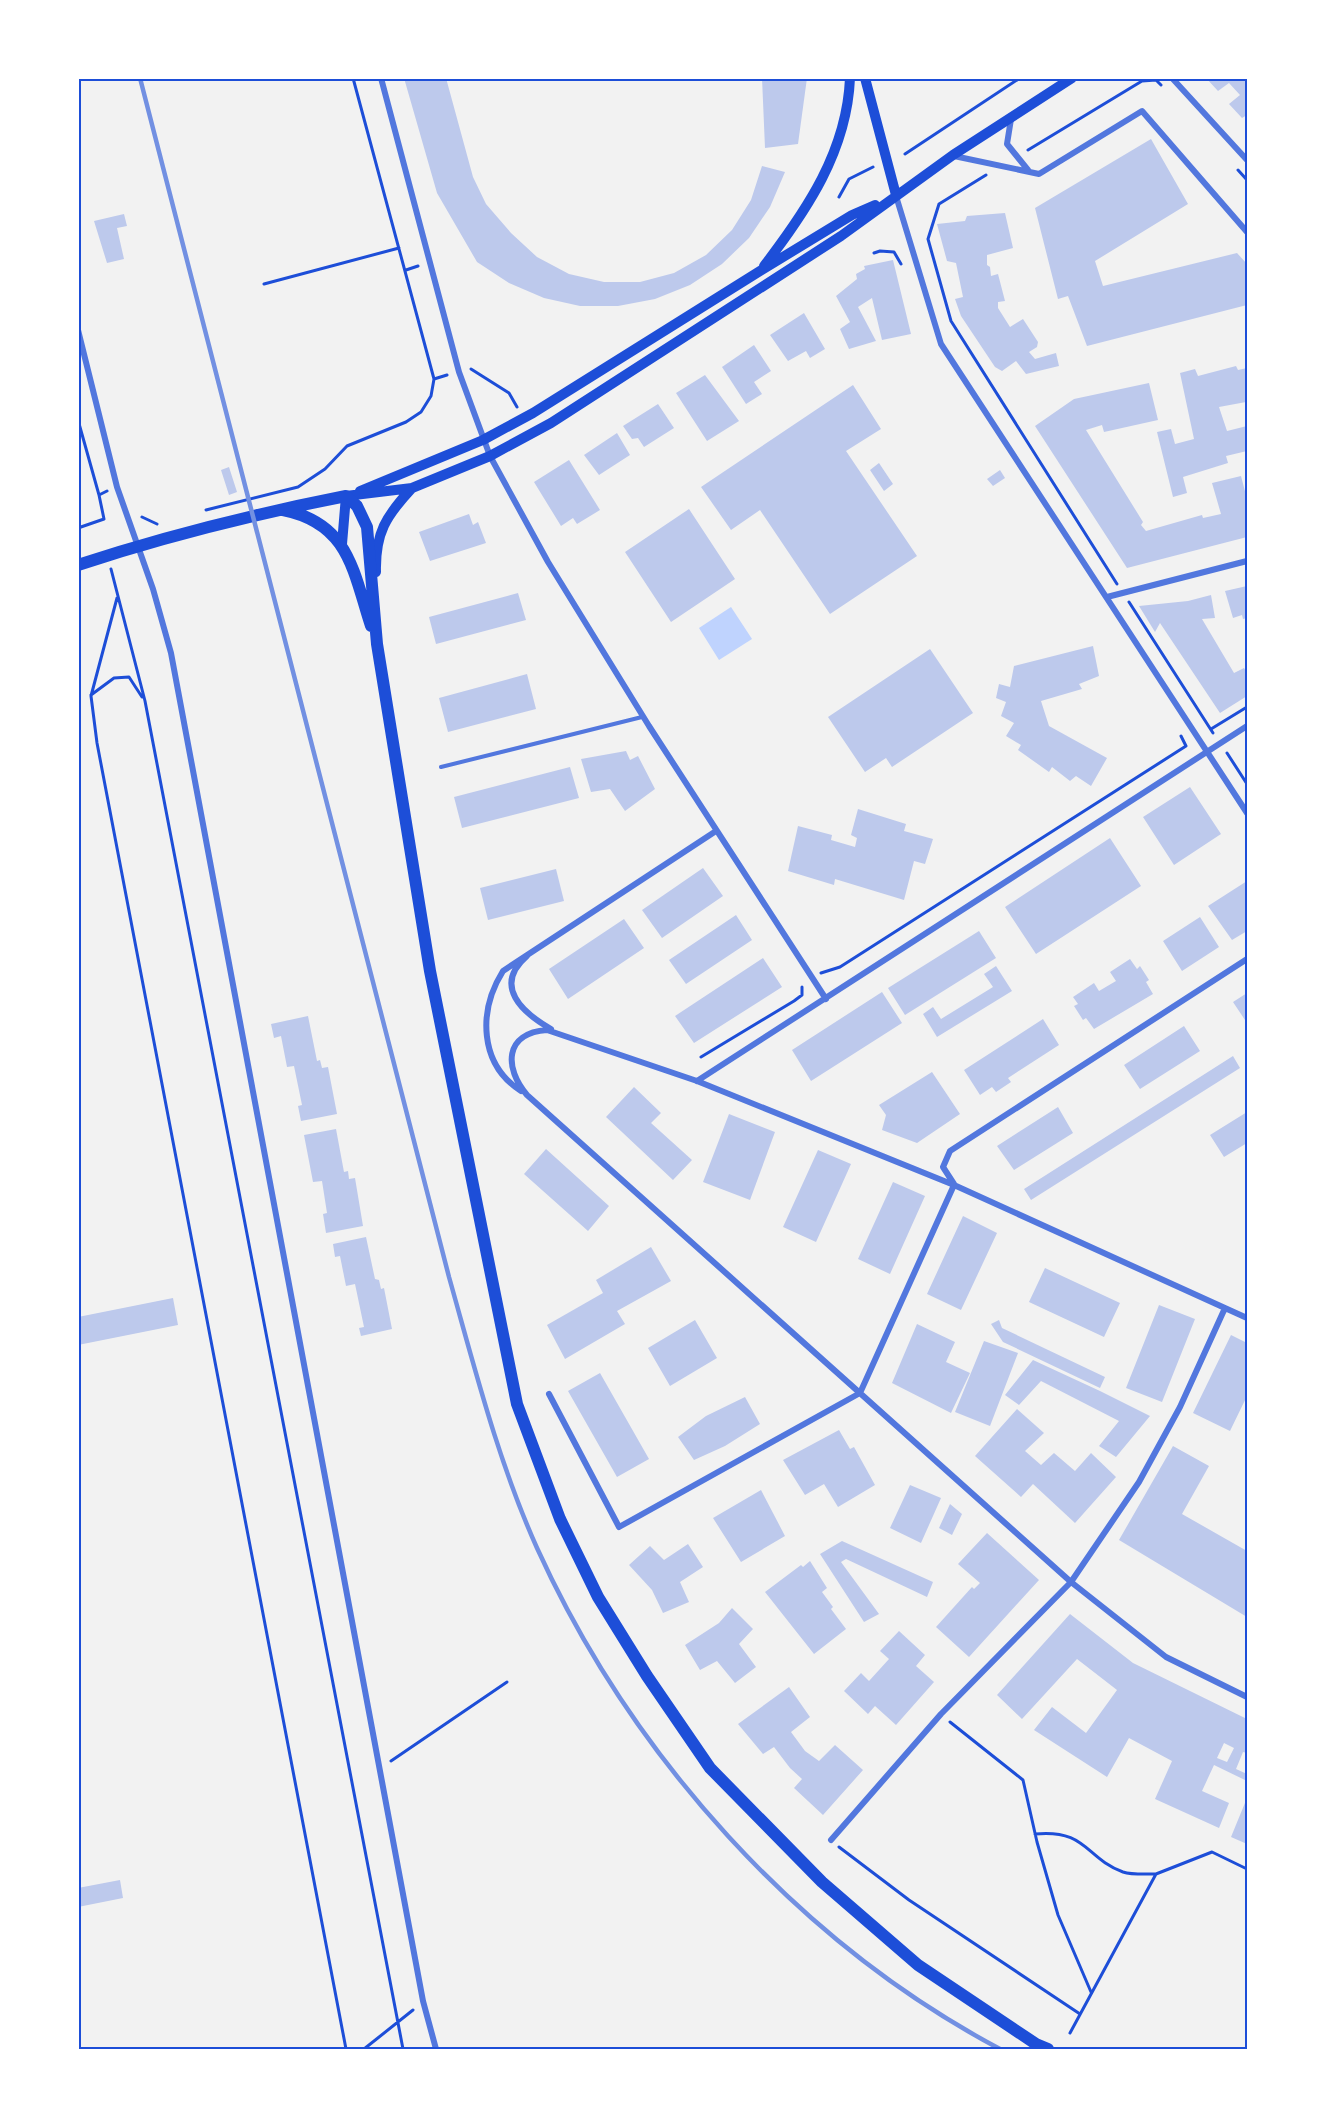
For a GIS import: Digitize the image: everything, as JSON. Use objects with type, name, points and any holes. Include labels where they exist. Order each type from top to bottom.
[{"type":"main road","points":[[760,271],[801,218],[824,177],[845,120],[850,78]]},
{"type":"main road","points":[[865,78],[896,195]]},
{"type":"main road","points":[[78,565],[136,546],[279,509],[346,496],[412,488],[490,456],[571,410],[841,236],[953,155],[1072,78]]},
{"type":"main road","points":[[346,496],[483,440],[523,418],[852,215],[896,195]]},
{"type":"main road","points":[[377,644],[376,548],[385,519],[412,488]]},
{"type":"main road","points":[[342,544],[346,496]]},
{"type":"main road","points":[[346,496],[357,506],[367,527],[377,644],[430,971],[517,1404],[565,1529],[598,1597],[647,1676],[710,1768],[822,1882],[918,1965],[1036,2044],[1048,2049]]},
{"type":"main road","points":[[279,509],[307,516],[326,527],[342,544],[377,644]]},
{"type":"street","points":[[381,78],[459,372],[490,456],[548,562],[643,716],[826,999]]},
{"type":"street","points":[[1172,78],[1247,160]]},
{"type":"street","points":[[953,155],[1039,174],[1142,111],[1247,232]]},
{"type":"street","points":[[1013,115],[1008,127],[1007,144],[1028,171]]},
{"type":"street","points":[[896,195],[941,344],[1247,813]]},
{"type":"street","points":[[78,330],[117,487],[153,589],[171,653],[423,2001],[436,2049]]},
{"type":"street","points":[[1107,597],[1247,561]]},
{"type":"street","points":[[697,1081],[1247,726]]},
{"type":"street","points":[[716,831],[503,971],[490,996],[485,1024],[495,1065],[508,1081],[527,1095],[1071,1582],[1166,1657],[1247,1697]]},
{"type":"street","points":[[539,946],[516,970],[513,982],[514,995],[519,1007],[528,1016],[557,1032],[697,1081],[954,1185],[1247,1317]]},
{"type":"street","points":[[954,1185],[943,1167],[950,1150],[1247,959]]},
{"type":"street","points":[[527,1095],[511,1072],[513,1051],[518,1042],[536,1030],[557,1032]]},
{"type":"street","points":[[549,1394],[619,1527],[860,1394],[954,1185]]},
{"type":"street","points":[[831,1840],[941,1714],[1071,1582],[1138,1482],[1180,1407],[1226,1308]]},
{"type":"lane","points":[[441,768],[643,716]]},
{"type":"path","points":[[205,510],[298,487],[325,469],[347,447],[406,422],[421,412],[431,396],[434,379],[353,78]]},
{"type":"path","points":[[905,154],[1020,78]]},
{"type":"path","points":[[1016,157],[1142,81],[1157,79],[1164,88]]},
{"type":"path","points":[[1232,163],[1247,180]]},
{"type":"path","points":[[839,196],[849,179],[878,165]]},
{"type":"path","points":[[1002,166],[939,204],[928,239],[946,309],[1122,592],[1247,784]]},
{"type":"path","points":[[264,284],[399,248]]},
{"type":"path","points":[[874,253],[894,252],[901,264]]},
{"type":"path","points":[[472,368],[509,393],[523,418]]},
{"type":"path","points":[[78,420],[105,519],[78,528]]},
{"type":"path","points":[[99,495],[117,487]]},
{"type":"path","points":[[139,513],[152,524],[162,524]]},
{"type":"path","points":[[108,555],[145,701],[403,2049]]},
{"type":"path","points":[[118,597],[91,696],[97,743],[346,2049]]},
{"type":"path","points":[[91,696],[114,678],[129,676],[145,701]]},
{"type":"path","points":[[1211,729],[1247,707]]},
{"type":"path","points":[[701,1057],[794,1001],[802,994],[802,985],[826,970],[840,967],[1186,746],[1180,737],[1206,721]]},
{"type":"path","points":[[380,1768],[507,1682]]},
{"type":"path","points":[[941,1714],[1023,1780],[1035,1834],[1058,1915],[1091,1992]]},
{"type":"path","points":[[1035,1834],[1057,1832],[1085,1845],[1124,1872],[1156,1874],[1212,1852],[1247,1869]]},
{"type":"path","points":[[831,1840],[918,1906],[1080,2014]]},
{"type":"path","points":[[1070,2033],[1156,1874]]},
{"type":"path","points":[[364,2049],[423,2001]]},
{"type":"water","points":[[731,607],[752,639],[719,660],[699,628]]},
{"type":"building","points":[[404,78],[446,78],[473,177],[486,204],[511,233],[537,257],[569,274],[604,282],[640,282],[674,273],[706,255],[732,230],[751,200],[762,166],[785,172],[770,207],[749,238],[722,264],[690,285],[655,299],[618,306],[580,306],[544,298],[509,283],[477,262],[437,193]]},
{"type":"building","points":[[762,78],[807,78],[798,144],[765,148]]},
{"type":"building","points":[[1206,78],[1247,78],[1247,115],[1242,118],[1229,104],[1240,95],[1229,83],[1218,91]]},
{"type":"building","points":[[1151,139],[1188,204],[1095,261],[1103,286],[1237,253],[1247,264],[1247,305],[1087,346],[1068,296],[1058,299],[1035,208]]},
{"type":"building","points":[[1005,213],[1013,248],[987,255],[987,265],[990,267],[991,276],[998,274],[1005,301],[998,302],[998,308],[1010,327],[1023,319],[1038,342],[1037,347],[1029,352],[1035,359],[1056,353],[1059,366],[1026,374],[1016,361],[1002,371],[995,367],[961,316],[955,299],[963,297],[956,263],[947,261],[937,224],[965,221],[967,216]]},
{"type":"building","points":[[124,214],[127,226],[117,228],[124,259],[107,263],[94,221]]},
{"type":"building","points":[[893,260],[911,334],[882,340],[872,298],[858,307],[876,341],[849,349],[840,329],[850,322],[836,296],[857,279],[856,274],[865,269],[864,266]]},
{"type":"building","points":[[804,313],[825,349],[810,358],[806,351],[788,361],[770,335]]},
{"type":"building","points":[[754,345],[771,371],[754,382],[762,394],[746,404],[722,367]]},
{"type":"building","points":[[1236,366],[1238,370],[1247,368],[1246,402],[1219,407],[1227,431],[1247,426],[1247,451],[1226,456],[1228,463],[1183,477],[1187,493],[1173,497],[1157,432],[1171,429],[1175,444],[1194,439],[1180,373],[1195,369],[1198,376]]},
{"type":"building","points":[[705,375],[739,421],[707,441],[676,393]]},
{"type":"building","points":[[1149,383],[1158,420],[1104,432],[1102,425],[1086,430],[1143,522],[1141,525],[1146,531],[1202,515],[1203,518],[1221,514],[1212,483],[1241,476],[1247,499],[1247,537],[1127,568],[1035,426],[1074,399]]},
{"type":"building","points":[[853,385],[881,429],[846,451],[917,556],[830,614],[760,510],[731,530],[701,487]]},
{"type":"building","points":[[658,404],[674,428],[644,447],[638,438],[632,439],[623,426]]},
{"type":"building","points":[[617,433],[630,455],[599,475],[584,455]]},
{"type":"building","points":[[569,460],[600,510],[577,524],[573,518],[561,526],[534,482]]},
{"type":"building","points":[[879,463],[893,484],[884,491],[870,470]]},
{"type":"building","points":[[229,467],[237,492],[229,495],[221,470]]},
{"type":"building","points":[[1000,470],[1005,478],[993,486],[987,479]]},
{"type":"building","points":[[689,509],[735,579],[671,622],[625,552]]},
{"type":"building","points":[[469,514],[473,525],[478,522],[486,543],[430,561],[419,532]]},
{"type":"building","points":[[1247,586],[1247,618],[1243,619],[1242,615],[1233,618],[1225,591]]},
{"type":"building","points":[[518,593],[526,620],[436,644],[429,617]]},
{"type":"building","points":[[1211,595],[1215,618],[1202,619],[1234,673],[1244,668],[1247,673],[1247,696],[1220,713],[1160,623],[1155,632],[1139,606],[1188,601]]},
{"type":"building","points":[[1093,646],[1099,676],[1079,684],[1082,689],[1041,701],[1049,726],[1107,758],[1091,786],[1076,776],[1070,781],[1052,767],[1049,772],[1018,750],[1021,745],[1006,736],[1014,723],[1001,716],[1006,702],[996,698],[999,684],[1010,687],[1014,666]]},
{"type":"building","points":[[930,649],[973,713],[892,767],[886,758],[865,772],[828,717]]},
{"type":"building","points":[[527,674],[536,709],[448,732],[439,698]]},
{"type":"building","points":[[626,751],[630,760],[638,756],[655,789],[625,811],[610,789],[591,792],[581,759]]},
{"type":"building","points":[[570,767],[579,798],[462,828],[454,797]]},
{"type":"building","points":[[1190,787],[1221,834],[1174,865],[1143,817]]},
{"type":"building","points":[[858,809],[906,824],[904,831],[933,839],[925,864],[914,861],[904,900],[835,879],[834,885],[788,871],[798,826],[832,835],[831,840],[855,847],[857,838],[851,835]]},
{"type":"building","points":[[1110,838],[1141,886],[1036,954],[1005,907]]},
{"type":"building","points":[[703,868],[723,896],[662,938],[642,910]]},
{"type":"building","points":[[556,869],[564,901],[488,920],[480,888]]},
{"type":"building","points":[[1247,881],[1247,931],[1232,940],[1208,906]]},
{"type":"building","points":[[736,915],[752,940],[686,984],[669,960]]},
{"type":"building","points":[[1200,917],[1219,947],[1182,971],[1163,941]]},
{"type":"building","points":[[624,919],[644,948],[568,999],[549,969]]},
{"type":"building","points":[[979,931],[996,958],[905,1015],[888,988]]},
{"type":"building","points":[[763,958],[782,987],[694,1043],[675,1016]]},
{"type":"building","points":[[1130,959],[1137,969],[1140,966],[1149,980],[1146,982],[1153,994],[1094,1029],[1086,1018],[1083,1020],[1074,1006],[1078,1004],[1073,997],[1094,983],[1099,991],[1116,981],[1110,972]]},
{"type":"building","points":[[996,966],[1012,991],[937,1037],[923,1014],[933,1007],[941,1019],[993,987],[984,974]]},
{"type":"building","points":[[882,992],[902,1023],[811,1081],[792,1050]]},
{"type":"building","points":[[1247,993],[1247,1023],[1233,1002]]},
{"type":"building","points":[[308,1016],[317,1061],[320,1060],[322,1068],[328,1067],[337,1114],[301,1121],[298,1106],[302,1105],[294,1066],[287,1067],[281,1036],[274,1038],[271,1024]]},
{"type":"building","points":[[1043,1019],[1059,1045],[1008,1078],[1011,1082],[996,1092],[992,1087],[980,1095],[964,1070]]},
{"type":"building","points":[[1184,1026],[1200,1051],[1140,1089],[1124,1065]]},
{"type":"building","points":[[1233,1056],[1240,1068],[1031,1200],[1024,1189]]},
{"type":"building","points":[[932,1072],[960,1114],[917,1143],[882,1130],[886,1115],[879,1105]]},
{"type":"building","points":[[634,1087],[661,1113],[651,1123],[692,1160],[673,1180],[606,1117]]},
{"type":"building","points":[[1058,1107],[1073,1133],[1014,1170],[997,1146]]},
{"type":"building","points":[[1247,1112],[1247,1143],[1224,1157],[1210,1135]]},
{"type":"building","points":[[729,1114],[775,1132],[750,1200],[703,1182]]},
{"type":"building","points":[[336,1129],[344,1172],[348,1171],[349,1179],[355,1178],[363,1226],[326,1233],[323,1214],[327,1213],[322,1181],[313,1182],[304,1135]]},
{"type":"building","points":[[546,1149],[609,1206],[588,1231],[524,1174]]},
{"type":"building","points":[[818,1150],[851,1164],[816,1242],[783,1227]]},
{"type":"building","points":[[893,1182],[925,1196],[890,1274],[858,1259]]},
{"type":"building","points":[[963,1216],[997,1233],[961,1310],[927,1294]]},
{"type":"building","points":[[366,1237],[375,1279],[379,1280],[381,1289],[384,1288],[392,1329],[361,1336],[359,1328],[364,1327],[355,1284],[346,1286],[340,1256],[335,1257],[333,1244]]},
{"type":"building","points":[[651,1247],[671,1281],[617,1311],[625,1324],[565,1359],[547,1325],[603,1293],[596,1280]]},
{"type":"building","points":[[1045,1268],[1120,1303],[1104,1337],[1029,1302]]},
{"type":"building","points":[[173,1298],[178,1325],[78,1345],[78,1317]]},
{"type":"building","points":[[1159,1305],[1195,1319],[1162,1402],[1126,1388]]},
{"type":"building","points":[[695,1320],[717,1358],[670,1386],[648,1348]]},
{"type":"building","points":[[999,1320],[1002,1328],[1105,1377],[1100,1388],[1003,1342],[991,1324]]},
{"type":"building","points":[[917,1324],[955,1342],[946,1362],[970,1373],[951,1413],[892,1383]]},
{"type":"building","points":[[1231,1335],[1247,1343],[1247,1396],[1230,1431],[1193,1413]]},
{"type":"building","points":[[984,1341],[1018,1353],[990,1426],[955,1412]]},
{"type":"building","points":[[1033,1360],[1150,1416],[1116,1457],[1099,1446],[1119,1421],[1041,1381],[1019,1405],[1005,1395]]},
{"type":"building","points":[[600,1373],[649,1459],[617,1477],[568,1391]]},
{"type":"building","points":[[745,1397],[760,1424],[725,1446],[694,1460],[678,1437],[706,1416]]},
{"type":"building","points":[[1017,1409],[1044,1433],[1025,1451],[1041,1465],[1054,1453],[1075,1471],[1091,1453],[1116,1477],[1075,1523],[1033,1484],[1021,1497],[975,1456]]},
{"type":"building","points":[[839,1430],[850,1449],[854,1447],[875,1485],[838,1507],[824,1484],[805,1495],[783,1460]]},
{"type":"building","points":[[1173,1446],[1209,1466],[1182,1514],[1247,1551],[1247,1617],[1119,1540]]},
{"type":"building","points":[[910,1485],[941,1498],[921,1543],[890,1528]]},
{"type":"building","points":[[761,1490],[785,1536],[741,1562],[713,1518]]},
{"type":"building","points":[[950,1504],[962,1514],[952,1535],[939,1528]]},
{"type":"building","points":[[987,1533],[1039,1580],[969,1657],[936,1627],[972,1587],[974,1589],[980,1583],[958,1564]]},
{"type":"building","points":[[842,1541],[933,1582],[927,1597],[846,1559],[841,1562],[879,1614],[864,1622],[820,1554]]},
{"type":"building","points":[[688,1544],[703,1567],[680,1582],[689,1602],[663,1613],[652,1590],[629,1565],[650,1546],[664,1560]]},
{"type":"building","points":[[810,1561],[827,1588],[822,1592],[833,1607],[831,1609],[846,1629],[814,1654],[765,1592],[801,1565],[803,1567]]},
{"type":"building","points":[[732,1608],[753,1629],[739,1644],[756,1667],[735,1683],[717,1661],[700,1670],[685,1645],[719,1623]]},
{"type":"building","points":[[1070,1614],[1133,1663],[1247,1719],[1247,1753],[1243,1752],[1236,1769],[1247,1774],[1247,1781],[1214,1765],[1202,1791],[1229,1803],[1219,1828],[1155,1799],[1172,1761],[1129,1738],[1107,1777],[1034,1730],[1052,1707],[1086,1733],[1117,1690],[1077,1659],[1022,1719],[997,1695]],"holes":[[[1224,1743],[1234,1748],[1227,1762],[1217,1758]]]},
{"type":"building","points":[[899,1631],[925,1655],[916,1666],[934,1682],[896,1725],[875,1706],[868,1714],[844,1691],[861,1673],[869,1681],[889,1659],[880,1651]]},
{"type":"building","points":[[789,1687],[810,1717],[791,1732],[805,1751],[819,1761],[835,1745],[863,1770],[823,1815],[794,1788],[802,1779],[774,1747],[763,1754],[738,1724]]},
{"type":"building","points":[[1247,1798],[1247,1844],[1231,1837]]},
{"type":"building","points":[[120,1880],[123,1898],[78,1907],[78,1888]]},
{"type":"railway","points":[[140,78],[449,1277],[510,1482],[537,1548],[576,1625],[621,1699],[672,1769],[728,1836],[790,1898],[856,1955],[926,2005],[1000,2049]]}]
